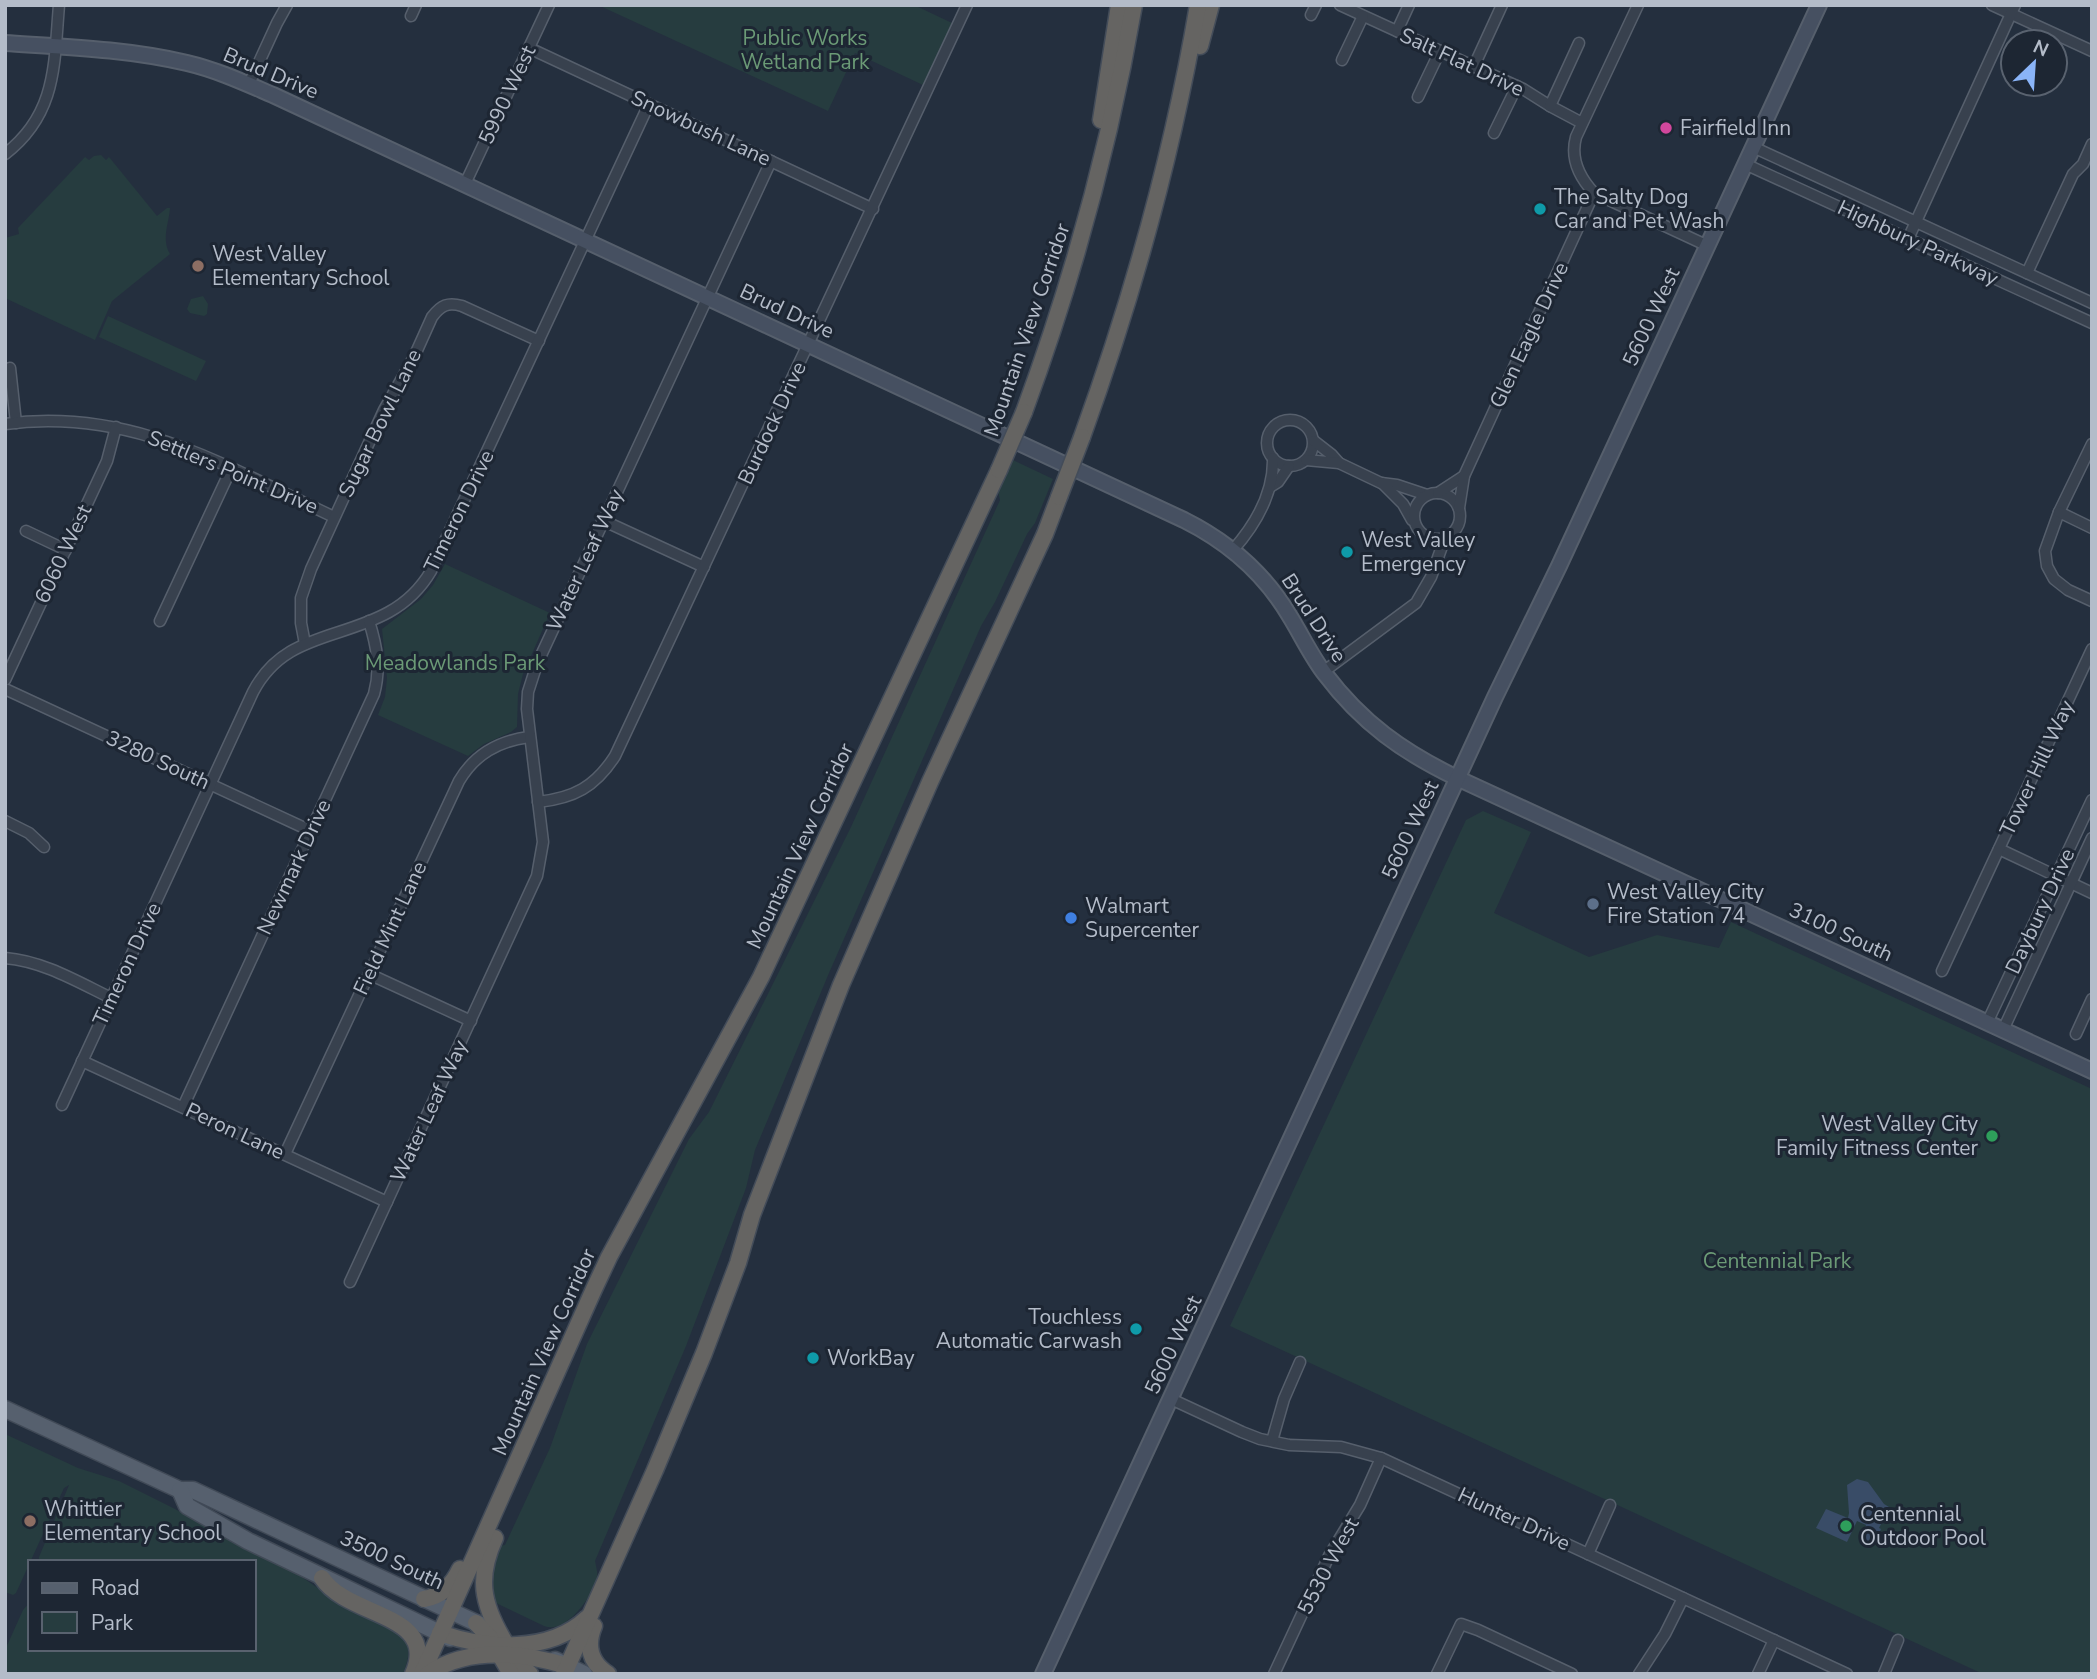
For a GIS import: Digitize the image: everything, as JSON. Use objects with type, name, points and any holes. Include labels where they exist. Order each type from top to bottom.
[{"type":"highway","points":[[1043,361],[1094,155],[1119,5]]},
{"type":"highway","name":"Mountain View Corridor","points":[[422,1674],[609,1256],[761,977],[1024,412],[1073,267],[1100,170],[1134,5]]},
{"type":"highway","points":[[1180,104],[1198,5]]},
{"type":"highway","points":[[440,1633],[534,1658],[566,1670],[655,1470],[713,1330],[738,1264],[752,1215],[831,1008],[914,818],[1045,534],[1113,349],[1141,259],[1180,104],[1211,5]]},
{"type":"highway","points":[[424,1599],[444,1590],[458,1573],[540,1391],[570,1340]]},
{"type":"highway","points":[[504,1652],[486,1603],[485,1562],[546,1422],[551,1388]]},
{"type":"highway","points":[[608,1674],[593,1660],[589,1647],[590,1635],[646,1511],[655,1470]]},
{"type":"highway","points":[[322,1578],[336,1594],[411,1633],[418,1652],[413,1674]]},
{"type":"highway","points":[[428,1674],[453,1660],[504,1652],[565,1634],[591,1613]]},
{"type":"highway","points":[[476,1623],[504,1652]]},
{"type":"main road","name":"5600 West","points":[[1043,1674],[1457,778],[1570,543],[1819,5]]},
{"type":"main road","name":"Brud Drive","points":[[5,43],[167,59],[209,69],[248,84],[1196,526],[1233,550],[1258,573],[1275,594],[1323,672],[1355,708],[1381,733],[1414,756],[1457,778]]},
{"type":"main road","name":"3100 South","points":[[1457,778],[2092,1071]]},
{"type":"main road","name":"3500 South","points":[[5,1409],[180,1490],[193,1490],[476,1623]]},
{"type":"main road","name":"3500 South","points":[[180,1490],[187,1506],[248,1541],[440,1633]]},
{"type":"main road","points":[[504,1652],[530,1674]]},
{"type":"main road","points":[[566,1670],[584,1674]]},
{"type":"street","points":[[5,154],[21,139],[41,110],[54,73],[59,5]]},
{"type":"street","points":[[248,84],[287,5]]},
{"type":"street","points":[[411,16],[416,5]]},
{"type":"street","name":"5990 West","points":[[466,184],[549,5]]},
{"type":"street","name":"Burdock Drive","points":[[538,802],[561,799],[586,789],[607,769],[624,740],[967,5]]},
{"type":"street","name":"Salt Flat Drive","points":[[1340,5],[1517,86],[1582,122]]},
{"type":"street","points":[[1397,31],[1409,5]]},
{"type":"street","points":[[1474,66],[1502,5]]},
{"type":"street","points":[[1638,5],[1575,142],[1574,154],[1580,175],[1594,193],[1707,246]]},
{"type":"street","points":[[1992,5],[2013,10],[2092,51]]},
{"type":"street","points":[[1908,239],[2013,10]]},
{"type":"street","points":[[1342,60],[1363,16]]},
{"type":"street","points":[[1550,106],[1579,43]]},
{"type":"street","name":"Snowbush Lane","points":[[529,48],[873,209]]},
{"type":"street","points":[[1418,97],[1440,51]]},
{"type":"street","points":[[1494,133],[1517,86]]},
{"type":"street","name":"Timeron Drive","points":[[62,1105],[263,676],[285,654],[390,612],[420,587],[431,571],[649,104]]},
{"type":"street","points":[[2028,273],[2073,174],[2083,164],[2092,144]]},
{"type":"street","name":"Highbury Parkway","points":[[1753,147],[2092,303]]},
{"type":"street","name":"Water Leaf Way","points":[[350,1282],[537,876],[543,842],[529,737],[527,709],[531,680],[602,520],[771,161]]},
{"type":"street","name":"Highbury Parkway","points":[[1745,164],[2092,323]]},
{"type":"street","name":"Glen Eagle Drive","points":[[1459,508],[1464,476],[1594,193]]},
{"type":"street","name":"Sugar Bowl Lane","points":[[305,644],[301,623],[301,598],[311,569],[384,410],[438,309],[453,303],[539,341]]},
{"type":"street","points":[[10,368],[11,423]]},
{"type":"street","points":[[1294,420],[1310,430],[1314,442],[1312,452],[1306,460],[1289,466],[1280,464],[1273,458],[1268,450],[1267,440],[1270,431],[1280,422],[1294,420]]},
{"type":"street","name":"Settlers Point Drive","points":[[11,423],[73,421],[116,427],[171,442],[334,517]]},
{"type":"street","name":"6060 West","points":[[5,680],[107,461],[116,427]]},
{"type":"street","points":[[1314,442],[1339,463]]},
{"type":"street","points":[[2092,444],[2046,545],[2047,566],[2054,579],[2063,587],[2092,601]]},
{"type":"street","points":[[1233,550],[1250,530],[1270,488],[1273,458]]},
{"type":"street","points":[[1306,460],[1339,463],[1381,483],[1403,504],[1422,535],[1431,539],[1445,538],[1458,526],[1459,508],[1451,497],[1381,483]]},
{"type":"street","points":[[1270,488],[1278,482],[1289,466]]},
{"type":"street","points":[[160,621],[231,468]]},
{"type":"street","points":[[1415,524],[1415,507],[1464,476]]},
{"type":"street","points":[[2059,512],[2092,528]]},
{"type":"street","points":[[602,520],[704,567]]},
{"type":"street","points":[[26,531],[65,550]]},
{"type":"street","points":[[1323,672],[1413,606],[1424,592],[1445,538]]},
{"type":"street","points":[[1431,539],[1437,562]]},
{"type":"street","name":"Newmark Drive","points":[[183,1107],[374,694],[379,667],[369,621]]},
{"type":"street","name":"Tower Hill Way","points":[[1942,971],[2092,649]]},
{"type":"street","name":"3280 South","points":[[5,689],[311,831]]},
{"type":"street","name":"Field Mint Lane","points":[[285,1154],[464,773],[490,749],[506,741],[529,737]]},
{"type":"street","name":"Daybury Drive","points":[[1987,1023],[2092,800]]},
{"type":"street","points":[[5,821],[29,833],[44,847]]},
{"type":"street","name":"Daybury Drive","points":[[2003,1030],[2092,838]]},
{"type":"street","points":[[1999,849],[2092,893]]},
{"type":"street","points":[[5,958],[41,966],[111,998]]},
{"type":"street","points":[[369,974],[471,1021]]},
{"type":"street","points":[[2076,1034],[2092,999]]},
{"type":"street","name":"Peron Lane","points":[[82,1061],[387,1202]]},
{"type":"street","points":[[1272,1441],[1284,1399],[1300,1362]]},
{"type":"street","name":"Hunter Drive","points":[[1171,1399],[1242,1432],[1272,1441],[1289,1445],[1341,1447],[1381,1458],[1847,1674]]},
{"type":"street","name":"5530 West","points":[[1274,1674],[1329,1556],[1360,1505],[1381,1458]]},
{"type":"street","points":[[1588,1554],[1610,1506]]},
{"type":"street","points":[[1639,1674],[1665,1634],[1683,1598]]},
{"type":"street","points":[[1437,1674],[1461,1625],[1478,1630],[1572,1674]]},
{"type":"street","points":[[1758,1674],[1774,1640]]},
{"type":"street","points":[[1884,1674],[1898,1640]]},
{"type":"green space","name":"Public Works Wetland Park","points":[[598,5],[914,5],[952,23],[923,85],[855,53],[828,111]]},
{"type":"green space","points":[[101,155],[106,160],[109,157],[157,216],[170,208],[166,237],[170,254],[112,301],[95,340],[5,298],[5,238],[19,234],[18,228],[85,157],[89,160]]},
{"type":"green space","points":[[203,296],[208,304],[207,314],[204,316],[190,313],[187,309],[191,299]]},
{"type":"green space","points":[[108,316],[206,361],[196,381],[99,337]]},
{"type":"green space","points":[[1013,460],[1053,479],[1035,523],[981,626],[829,973],[755,1150],[746,1188],[686,1346],[595,1561],[597,1575],[594,1585],[584,1603],[569,1619],[561,1625],[544,1626],[494,1602],[491,1573],[497,1546],[505,1545],[550,1448],[587,1344],[689,1139],[709,1112],[851,827],[1000,500],[998,491]]},
{"type":"green space","name":"Meadowlands Park","points":[[445,564],[550,613],[523,674],[518,694],[517,727],[484,744],[468,756],[378,715],[385,697],[387,678],[382,629],[421,599]]},
{"type":"green space","name":"Centennial Park","points":[[1483,811],[1531,832],[1494,913],[1589,957],[1657,935],[1719,948],[1731,922],[2092,1089],[2092,1674],[1983,1674],[1230,1326],[1466,820]]},
{"type":"green space","points":[[5,1434],[78,1468],[119,1481],[237,1545],[296,1573],[325,1593],[400,1629],[407,1640],[409,1651],[403,1674],[5,1674],[5,1650],[28,1604],[28,1651],[256,1651],[256,1560],[39,1560],[69,1485],[64,1488],[31,1560],[28,1560],[28,1567],[16,1593],[13,1595],[5,1592]]},
{"type":"water","points":[[1857,1479],[1868,1482],[1884,1504],[1894,1510],[1897,1518],[1881,1524],[1879,1534],[1877,1533],[1872,1545],[1860,1539],[1866,1525],[1857,1521],[1847,1542],[1816,1528],[1826,1509],[1848,1518],[1847,1485]]},
{"type":"place","name":"Fairfield Inn","points":[[1666,128]]},
{"type":"place","name":"The Salty Dog Car and Pet Wash","points":[[1540,209]]},
{"type":"place","name":"West Valley Elementary School","points":[[198,266]]},
{"type":"place","name":"West Valley Emergency","points":[[1347,552]]},
{"type":"place","name":"West Valley City Fire Station 74","points":[[1593,904]]},
{"type":"place","name":"Walmart Supercenter","points":[[1071,918]]},
{"type":"place","name":"West Valley City Family Fitness Center","points":[[1992,1136]]},
{"type":"place","name":"Touchless Automatic Carwash","points":[[1136,1329]]},
{"type":"place","name":"WorkBay","points":[[813,1358]]},
{"type":"place","name":"Whittier Elementary School","points":[[30,1521]]},
{"type":"place","name":"Centennial Outdoor Pool","points":[[1846,1526]]}]
